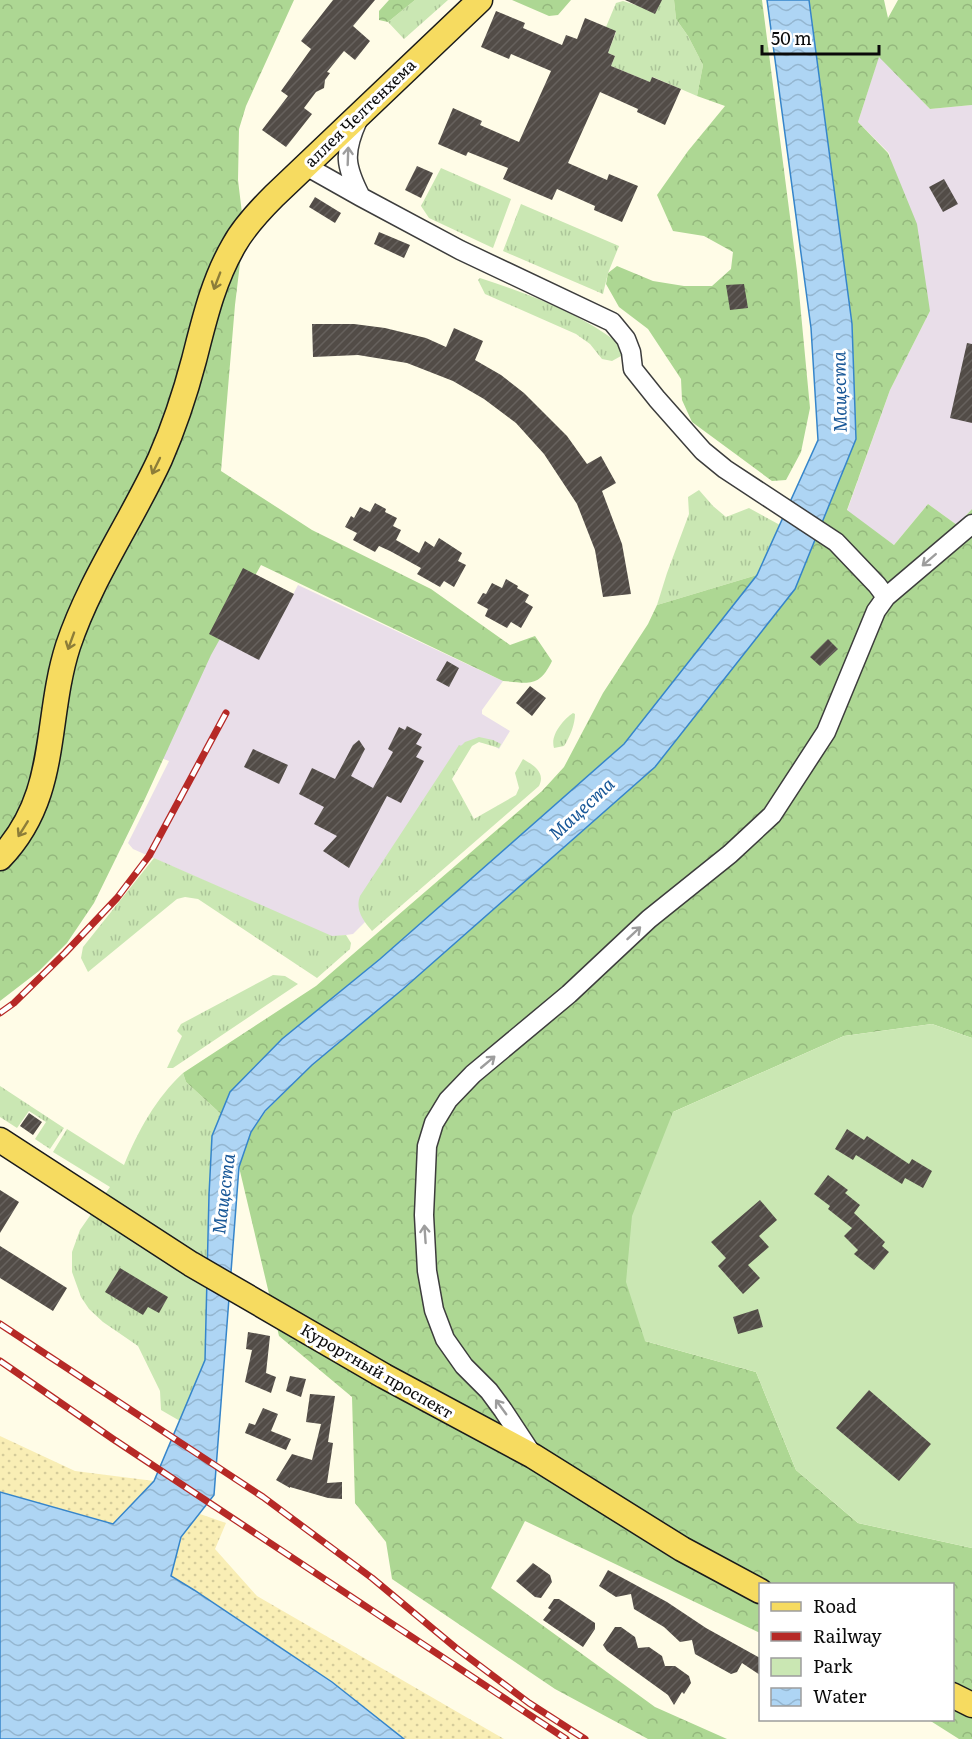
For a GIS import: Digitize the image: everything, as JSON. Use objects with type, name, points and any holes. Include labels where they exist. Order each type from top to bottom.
[{"type":"main road","name":"аллея Челтенхема","points":[[0,858],[23,831],[38,801],[68,646],[88,596],[160,459],[175,422],[194,362],[203,320],[217,280],[234,244],[268,202],[480,0]]},
{"type":"main road","name":"Курортный проспект","points":[[0,1140],[191,1264],[384,1376],[532,1456],[682,1548],[759,1590]]},
{"type":"main road","points":[[954,1696],[972,1705]]},
{"type":"street","points":[[361,113],[346,154],[348,170],[361,198]]},
{"type":"street","points":[[306,166],[460,250],[612,322],[626,339],[631,352],[633,369],[703,451],[725,469],[836,542],[886,597]]},
{"type":"street","points":[[532,1456],[489,1391],[464,1366],[445,1339],[434,1310],[427,1271],[424,1215],[427,1146],[434,1123],[448,1100],[473,1074],[569,994],[649,919],[730,854],[772,815],[825,732],[876,611],[886,597],[972,524]]},
{"type":"shaded area","points":[[879,56],[930,109],[972,105],[972,509],[957,525],[928,504],[894,545],[847,511],[890,390],[930,311],[889,153],[858,122]]},
{"type":"shaded area","points":[[298,585],[503,681],[482,710],[482,714],[510,731],[499,749],[491,744],[479,742],[471,744],[371,916],[353,934],[332,937],[133,849],[128,843],[169,761],[161,758],[201,630],[259,659]]},
{"type":"green space","points":[[0,0],[294,0],[246,106],[239,129],[238,180],[244,230],[235,305],[221,471],[312,530],[431,589],[510,645],[535,636],[552,661],[538,680],[527,683],[503,681],[261,565],[211,655],[94,903],[67,943],[39,971],[0,1001]]},
{"type":"green space","points":[[389,0],[415,0],[388,22],[379,20],[379,11]]},
{"type":"green space","points":[[415,0],[448,0],[404,39],[388,22]]},
{"type":"green space","points":[[512,0],[571,0],[558,15],[549,16]]},
{"type":"green space","points":[[674,0],[676,19],[703,65],[697,96],[653,77],[650,82],[611,66],[615,56],[608,53],[616,32],[606,27],[616,3],[623,1],[636,5]]},
{"type":"green space","points":[[674,0],[762,0],[797,271],[810,408],[801,452],[786,480],[772,481],[692,422],[682,400],[681,379],[648,329],[619,307],[606,284],[608,273],[617,266],[653,281],[684,286],[712,286],[731,269],[733,252],[704,236],[673,231],[657,195],[688,151],[725,106],[697,96],[703,65],[676,19]]},
{"type":"green space","points":[[809,0],[884,0],[888,18],[898,0],[972,0],[972,105],[930,109],[879,57],[858,122],[888,153],[917,224],[930,311],[890,390],[847,510],[894,545],[928,504],[957,525],[972,509],[972,1038],[932,1024],[844,1036],[673,1112],[645,1341],[756,1372],[796,1470],[858,1523],[972,1548],[972,1739],[959,1739],[931,1721],[954,1721],[954,1583],[759,1583],[759,1633],[525,1521],[491,1588],[655,1707],[727,1739],[648,1739],[555,1689],[392,1579],[386,1542],[355,1503],[352,1397],[279,1336],[239,1167],[251,1132],[266,1111],[312,1065],[403,989],[655,767],[856,439],[852,324]]},
{"type":"green space","points":[[441,168],[511,199],[493,248],[429,218],[421,206]]},
{"type":"green space","points":[[521,204],[619,246],[608,273],[603,294],[503,251]]},
{"type":"green space","points":[[480,278],[535,298],[589,323],[621,345],[621,356],[612,361],[602,359],[590,344],[576,334],[485,294],[478,280]]},
{"type":"green space","points":[[699,490],[726,517],[749,508],[780,525],[757,575],[657,605],[689,514],[688,497]]},
{"type":"green space","points":[[757,575],[624,744],[380,959],[282,1039],[230,1092],[221,1114],[186,1082],[183,1073],[316,986],[542,791],[564,767],[603,693],[648,624],[657,605]]},
{"type":"green space","points":[[573,713],[575,714],[572,730],[564,746],[554,748],[556,733]]},
{"type":"green space","points":[[479,737],[501,744],[499,748],[479,742],[472,746],[452,779],[474,819],[516,795],[519,788],[515,773],[523,759],[540,773],[539,786],[372,931],[359,910],[360,896],[459,745]]},
{"type":"green space","points":[[154,858],[332,936],[346,935],[351,943],[350,949],[317,978],[198,899],[185,897],[177,899],[88,972],[81,958],[83,947]]},
{"type":"green space","points":[[273,975],[285,976],[298,984],[173,1068],[167,1068],[182,1036],[177,1031],[181,1024]]},
{"type":"green space","points":[[932,1024],[972,1038],[972,1548],[858,1523],[796,1470],[756,1372],[645,1341],[626,1282],[632,1216],[673,1112],[844,1036]]},
{"type":"green space","points":[[183,1073],[186,1082],[221,1114],[212,1136],[205,1360],[180,1421],[161,1410],[160,1391],[138,1346],[103,1322],[89,1309],[81,1297],[72,1272],[72,1252],[80,1230],[110,1187],[53,1152],[67,1129],[124,1165],[149,1116],[164,1093]]},
{"type":"green space","points":[[0,1086],[64,1128],[50,1149],[35,1139],[46,1122],[29,1111],[17,1128],[0,1117]]},
{"type":"sand","points":[[0,1436],[75,1471],[154,1481],[113,1524],[0,1492]]},
{"type":"sand","points":[[200,1514],[226,1523],[215,1549],[257,1596],[504,1739],[404,1739],[332,1682],[171,1577],[181,1537]]},
{"type":"water","name":"Мацеста","points":[[767,0],[809,0],[852,324],[856,439],[795,589],[655,767],[403,989],[312,1065],[265,1111],[251,1132],[239,1167],[214,1495],[181,1537],[171,1576],[332,1682],[404,1739],[0,1739],[0,1492],[113,1524],[154,1481],[205,1360],[212,1136],[230,1092],[282,1039],[380,959],[624,744],[757,575],[818,440],[811,328]]},
{"type":"building","points":[[333,0],[375,0],[353,26],[370,41],[355,60],[344,51],[327,72],[330,73],[325,80],[324,88],[316,92],[304,108],[312,114],[286,147],[262,130],[288,96],[281,91],[311,49],[301,41]]},
{"type":"building","points":[[625,0],[662,0],[655,14]]},
{"type":"building","points":[[496,11],[525,23],[523,28],[562,45],[566,35],[577,39],[585,18],[616,31],[608,53],[615,56],[611,66],[650,82],[652,77],[681,89],[665,125],[637,112],[638,109],[600,92],[568,163],[607,180],[609,174],[638,186],[622,222],[594,210],[595,206],[557,189],[552,200],[503,179],[508,168],[468,152],[466,156],[438,144],[453,108],[482,121],[480,125],[519,142],[551,71],[511,54],[509,59],[481,47]]},
{"type":"building","points":[[417,166],[433,173],[421,198],[405,190]]},
{"type":"building","points":[[944,179],[958,204],[943,212],[929,187]]},
{"type":"building","points":[[315,197],[341,213],[335,223],[309,207]]},
{"type":"building","points":[[379,232],[410,245],[404,258],[374,244]]},
{"type":"building","points":[[744,284],[748,308],[730,310],[726,285]]},
{"type":"building","points":[[312,324],[354,324],[385,328],[426,338],[446,347],[454,328],[483,341],[475,360],[501,375],[524,393],[567,436],[587,464],[601,456],[616,483],[602,491],[622,544],[631,594],[603,597],[595,550],[577,504],[544,454],[516,423],[484,399],[453,381],[407,363],[358,355],[313,357]]},
{"type":"building","points":[[967,343],[972,344],[972,423],[950,418]]},
{"type":"building","points":[[375,503],[386,509],[385,512],[397,518],[393,526],[401,530],[396,540],[419,553],[425,541],[434,547],[439,538],[462,553],[458,561],[466,565],[454,587],[444,581],[440,587],[417,574],[421,568],[390,551],[379,546],[375,552],[353,540],[357,533],[345,527],[351,516],[354,518],[360,507],[370,512]]},
{"type":"building","points":[[243,568],[294,594],[259,660],[209,634]]},
{"type":"building","points":[[506,579],[529,595],[525,602],[533,607],[521,628],[511,622],[507,628],[485,616],[488,609],[477,603],[492,583],[502,588]]},
{"type":"building","points":[[828,639],[838,649],[820,666],[810,657]]},
{"type":"building","points":[[447,661],[459,668],[449,687],[436,680]]},
{"type":"building","points":[[530,686],[546,698],[532,716],[516,703]]},
{"type":"building","points":[[407,726],[422,734],[416,744],[422,747],[416,757],[424,761],[401,803],[387,796],[349,868],[323,851],[337,836],[314,824],[324,807],[299,794],[312,768],[335,779],[353,745],[359,740],[365,749],[351,776],[373,788],[393,752],[388,749],[399,727],[405,730]]},
{"type":"building","points":[[253,749],[288,765],[279,784],[244,767]]},
{"type":"building","points":[[29,1113],[42,1122],[33,1135],[20,1126]]},
{"type":"building","points":[[847,1129],[864,1140],[867,1136],[909,1164],[912,1159],[932,1171],[923,1188],[905,1178],[902,1184],[856,1155],[853,1160],[835,1149]]},
{"type":"building","points":[[828,1175],[848,1190],[845,1193],[860,1205],[854,1213],[885,1242],[882,1246],[889,1252],[874,1270],[854,1254],[858,1250],[844,1236],[852,1228],[828,1209],[830,1206],[814,1194]]},
{"type":"building","points":[[0,1190],[19,1202],[0,1233]]},
{"type":"building","points":[[760,1200],[777,1220],[759,1236],[769,1247],[748,1265],[760,1278],[743,1294],[718,1266],[726,1258],[711,1242]]},
{"type":"building","points":[[0,1246],[67,1288],[53,1311],[0,1278]]},
{"type":"building","points":[[120,1268],[168,1297],[159,1313],[148,1307],[143,1315],[105,1292]]},
{"type":"building","points":[[758,1309],[763,1327],[738,1334],[733,1317]]},
{"type":"building","points":[[248,1332],[270,1336],[266,1373],[276,1377],[271,1393],[245,1382],[252,1350],[246,1349]]},
{"type":"building","points":[[290,1376],[306,1379],[301,1397],[286,1391]]},
{"type":"building","points":[[869,1390],[931,1444],[899,1481],[836,1428]]},
{"type":"building","points":[[310,1394],[335,1396],[328,1442],[333,1443],[327,1483],[342,1482],[342,1499],[328,1498],[290,1488],[276,1480],[292,1454],[312,1460],[321,1424],[306,1422]]},
{"type":"building","points":[[263,1408],[278,1414],[271,1431],[291,1439],[286,1450],[245,1433],[249,1423],[255,1425]]},
{"type":"building","points":[[533,1563],[550,1575],[552,1582],[541,1598],[535,1597],[516,1581]]},
{"type":"building","points":[[608,1570],[667,1602],[706,1628],[759,1657],[759,1674],[742,1663],[737,1672],[731,1674],[695,1654],[692,1640],[680,1642],[664,1627],[634,1609],[631,1594],[616,1597],[599,1586]]},
{"type":"building","points":[[554,1599],[559,1599],[595,1623],[595,1629],[583,1647],[543,1620],[551,1610],[548,1608]]},
{"type":"building","points":[[615,1627],[621,1627],[635,1637],[638,1648],[649,1647],[662,1656],[665,1666],[675,1666],[689,1676],[691,1683],[674,1705],[668,1695],[607,1651],[603,1645]]},
{"type":"railway","points":[[0,1013],[14,1003],[65,953],[117,898],[149,856],[226,713]]},
{"type":"railway","points":[[0,1324],[263,1497],[372,1578],[456,1648],[529,1703],[585,1739]]},
{"type":"railway","points":[[0,1361],[113,1439],[566,1739]]}]
